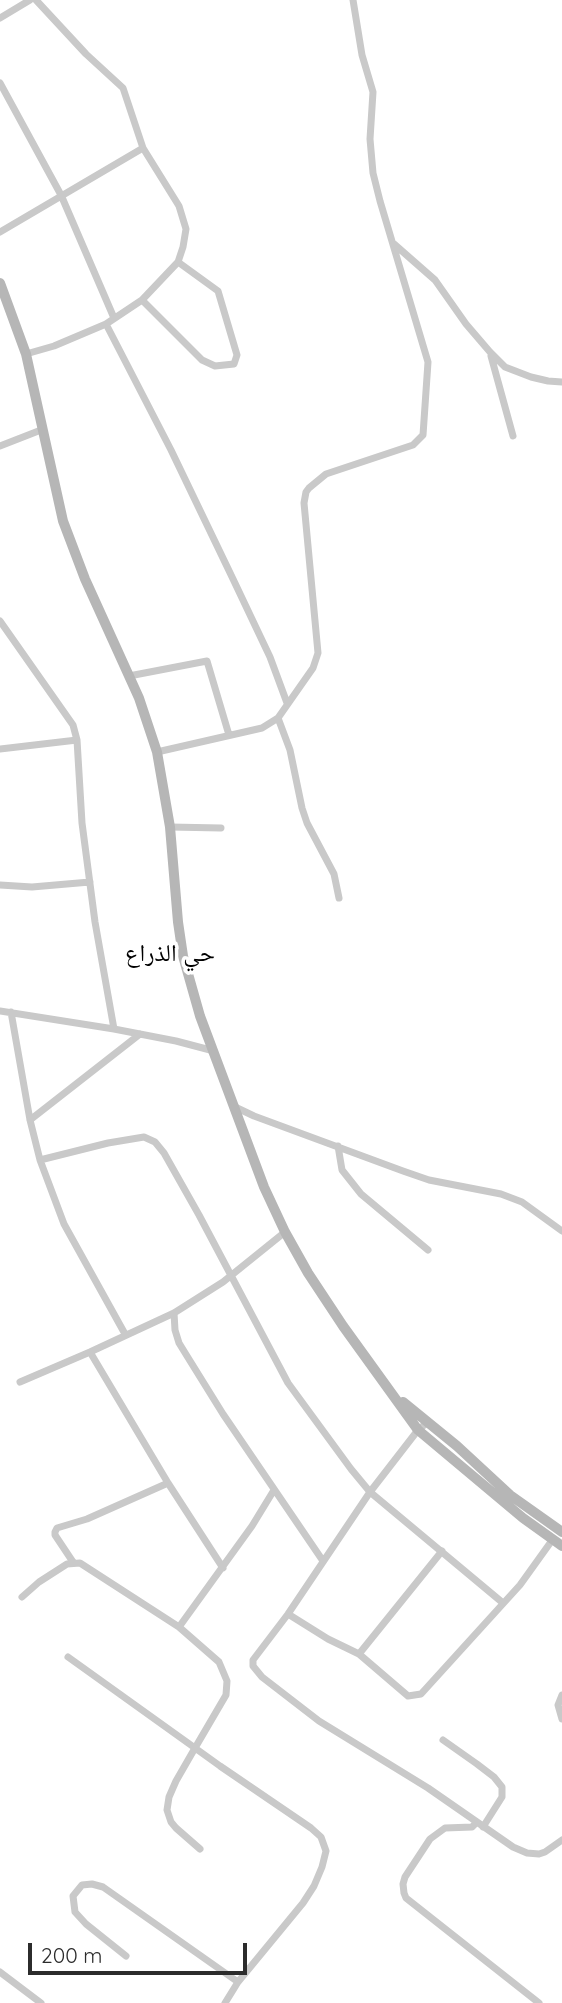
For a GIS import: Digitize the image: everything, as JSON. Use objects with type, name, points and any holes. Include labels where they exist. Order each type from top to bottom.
[{"type":"main road","points":[[0,283],[26,354],[57,500],[72,548],[148,719],[157,752],[170,827],[183,956],[200,1016],[264,1187],[285,1232],[343,1326],[418,1430],[523,1518],[559,1539]]},
{"type":"main road","points":[[393,1394],[559,1539]]},
{"type":"street","points":[[0,18],[30,0]]},
{"type":"street","points":[[26,354],[54,346],[106,324],[142,300],[177,262],[186,236],[185,221],[179,206],[143,148],[122,88],[36,0]]},
{"type":"street","points":[[157,752],[262,728],[278,718],[313,668],[318,653],[304,503],[306,492],[333,471],[413,445],[421,439],[424,432],[428,362],[380,201],[370,139],[373,92],[362,55],[353,0]]},
{"type":"street","points":[[0,83],[61,195],[114,318]]},
{"type":"street","points":[[0,232],[143,148]]},
{"type":"street","points":[[393,243],[435,280],[466,324],[510,370],[548,381],[562,382]]},
{"type":"street","points":[[142,300],[202,360],[215,366],[234,364],[237,355],[218,291],[177,262]]},
{"type":"street","points":[[106,324],[172,450],[270,657],[287,703]]},
{"type":"street","points":[[490,352],[513,436]]},
{"type":"street","points":[[0,446],[41,430]]},
{"type":"street","points":[[0,621],[74,725],[82,822],[95,922],[114,1029]]},
{"type":"street","points":[[130,676],[208,661],[229,735]]},
{"type":"street","points":[[278,718],[290,750],[307,823],[334,874],[339,898]]},
{"type":"street","points":[[0,749],[77,740]]},
{"type":"street","points":[[170,827],[221,828]]},
{"type":"street","points":[[0,886],[33,887],[90,882]]},
{"type":"street","points":[[0,1011],[114,1029],[214,1051]]},
{"type":"street","points":[[11,1012],[30,1120],[40,1160],[64,1224],[125,1334]]},
{"type":"street","points":[[30,1120],[140,1034]]},
{"type":"street","points":[[232,1105],[254,1116],[429,1180],[502,1194],[531,1208],[562,1231]]},
{"type":"street","points":[[40,1160],[144,1137],[155,1142],[164,1153],[232,1275],[288,1382],[351,1469],[370,1492],[503,1603]]},
{"type":"street","points":[[338,1146],[342,1170],[361,1194],[428,1250]]},
{"type":"street","points":[[20,1382],[174,1313],[232,1275],[285,1232]]},
{"type":"street","points":[[174,1313],[179,1343],[323,1561]]},
{"type":"street","points":[[90,1352],[168,1483],[223,1568]]},
{"type":"street","points":[[428,1422],[418,1430],[370,1492],[288,1614],[253,1660],[253,1666],[258,1673],[319,1721],[386,1761],[513,1847],[533,1854],[545,1852],[562,1840]]},
{"type":"street","points":[[73,1562],[55,1535],[57,1528],[87,1519],[168,1483]]},
{"type":"street","points":[[179,1627],[223,1568],[274,1490]]},
{"type":"street","points":[[288,1614],[328,1639],[359,1654],[408,1696],[421,1694],[559,1539]]},
{"type":"street","points":[[359,1654],[442,1551]]},
{"type":"street","points":[[22,1597],[59,1568],[73,1562],[80,1563],[179,1627],[219,1662],[227,1681],[226,1695],[176,1781],[167,1810],[176,1828],[201,1849]]},
{"type":"street","points":[[68,1657],[321,1837],[326,1850],[318,1876],[303,1903],[225,2003]]},
{"type":"street","points":[[562,1695],[558,1705],[562,1719]]},
{"type":"street","points":[[443,1740],[494,1777],[502,1787],[502,1797],[480,1825],[446,1828],[430,1839],[405,1877],[404,1893],[416,1906],[539,2003]]},
{"type":"street","points":[[126,1956],[75,1912],[73,1896],[82,1885],[103,1887],[239,1982]]},
{"type":"street","points":[[0,1972],[41,2003]]},
{"type":"district","name":"حي الذراع","points":[[170,954]]}]
